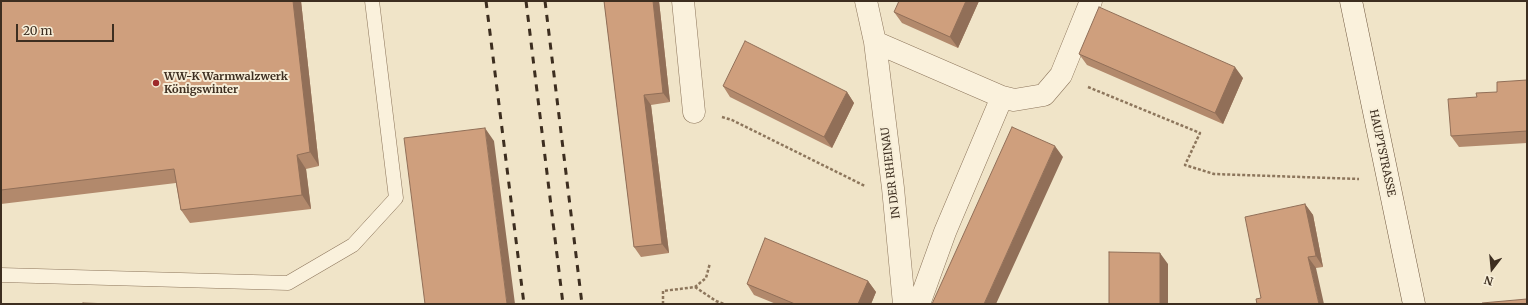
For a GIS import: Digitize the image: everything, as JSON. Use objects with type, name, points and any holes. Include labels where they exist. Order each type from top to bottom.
[{"type":"street","points":[[683,1],[694,112]]},
{"type":"street","name":"IN DER RHEINAU","points":[[866,1],[875,42],[893,188],[904,304]]},
{"type":"street","points":[[875,42],[1002,97],[1014,100],[1044,95],[1061,76],[1091,1]]},
{"type":"street","name":"HAUPTSTRASSE","points":[[1351,1],[1414,304]]},
{"type":"street","points":[[918,304],[945,232],[1002,97]]},
{"type":"lane","points":[[1,275],[288,283],[353,245],[396,198],[372,1]]},
{"type":"path","points":[[1061,76],[1200,133],[1185,165],[1214,174],[1387,180]]},
{"type":"path","points":[[732,120],[863,186],[893,188]]},
{"type":"path","points":[[663,304],[663,291],[695,287],[706,278],[710,263]]},
{"type":"path","points":[[695,287],[716,301],[724,304]]},
{"type":"building","name":"WW-K Warmwalzwerk Königswinter","points":[[1,1],[293,1],[310,152],[297,155],[302,195],[181,210],[174,169],[1,190]]},
{"type":"building","points":[[604,1],[653,1],[663,93],[644,95],[662,244],[634,247]]},
{"type":"building","points":[[899,1],[966,1],[950,37],[894,12]]},
{"type":"building","points":[[1099,7],[1235,67],[1215,113],[1079,54]]},
{"type":"building","points":[[745,41],[847,92],[824,137],[723,86]]},
{"type":"building","points":[[1527,80],[1527,131],[1451,136],[1448,99],[1477,97],[1476,93],[1497,92],[1497,82]]},
{"type":"building","points":[[1012,127],[1055,146],[984,304],[932,304]]},
{"type":"building","points":[[485,128],[507,304],[425,304],[404,138]]},
{"type":"building","points":[[1305,204],[1316,256],[1308,257],[1319,304],[1257,304],[1256,299],[1261,298],[1245,217]]},
{"type":"building","points":[[765,238],[868,281],[858,304],[795,304],[747,284]]},
{"type":"building","points":[[1109,252],[1160,253],[1160,304],[1109,304]]},
{"type":"building","points":[[1527,299],[1527,304],[1482,304],[1482,303]]},
{"type":"building","points":[[83,303],[112,304],[83,304]]},
{"type":"railway","points":[[486,1],[524,304]]},
{"type":"railway","points":[[526,1],[563,304]]},
{"type":"railway","points":[[545,1],[582,304]]},
{"type":"place","name":"WW-K Warmwalzwerk Königswinter","points":[[156,83]]}]
